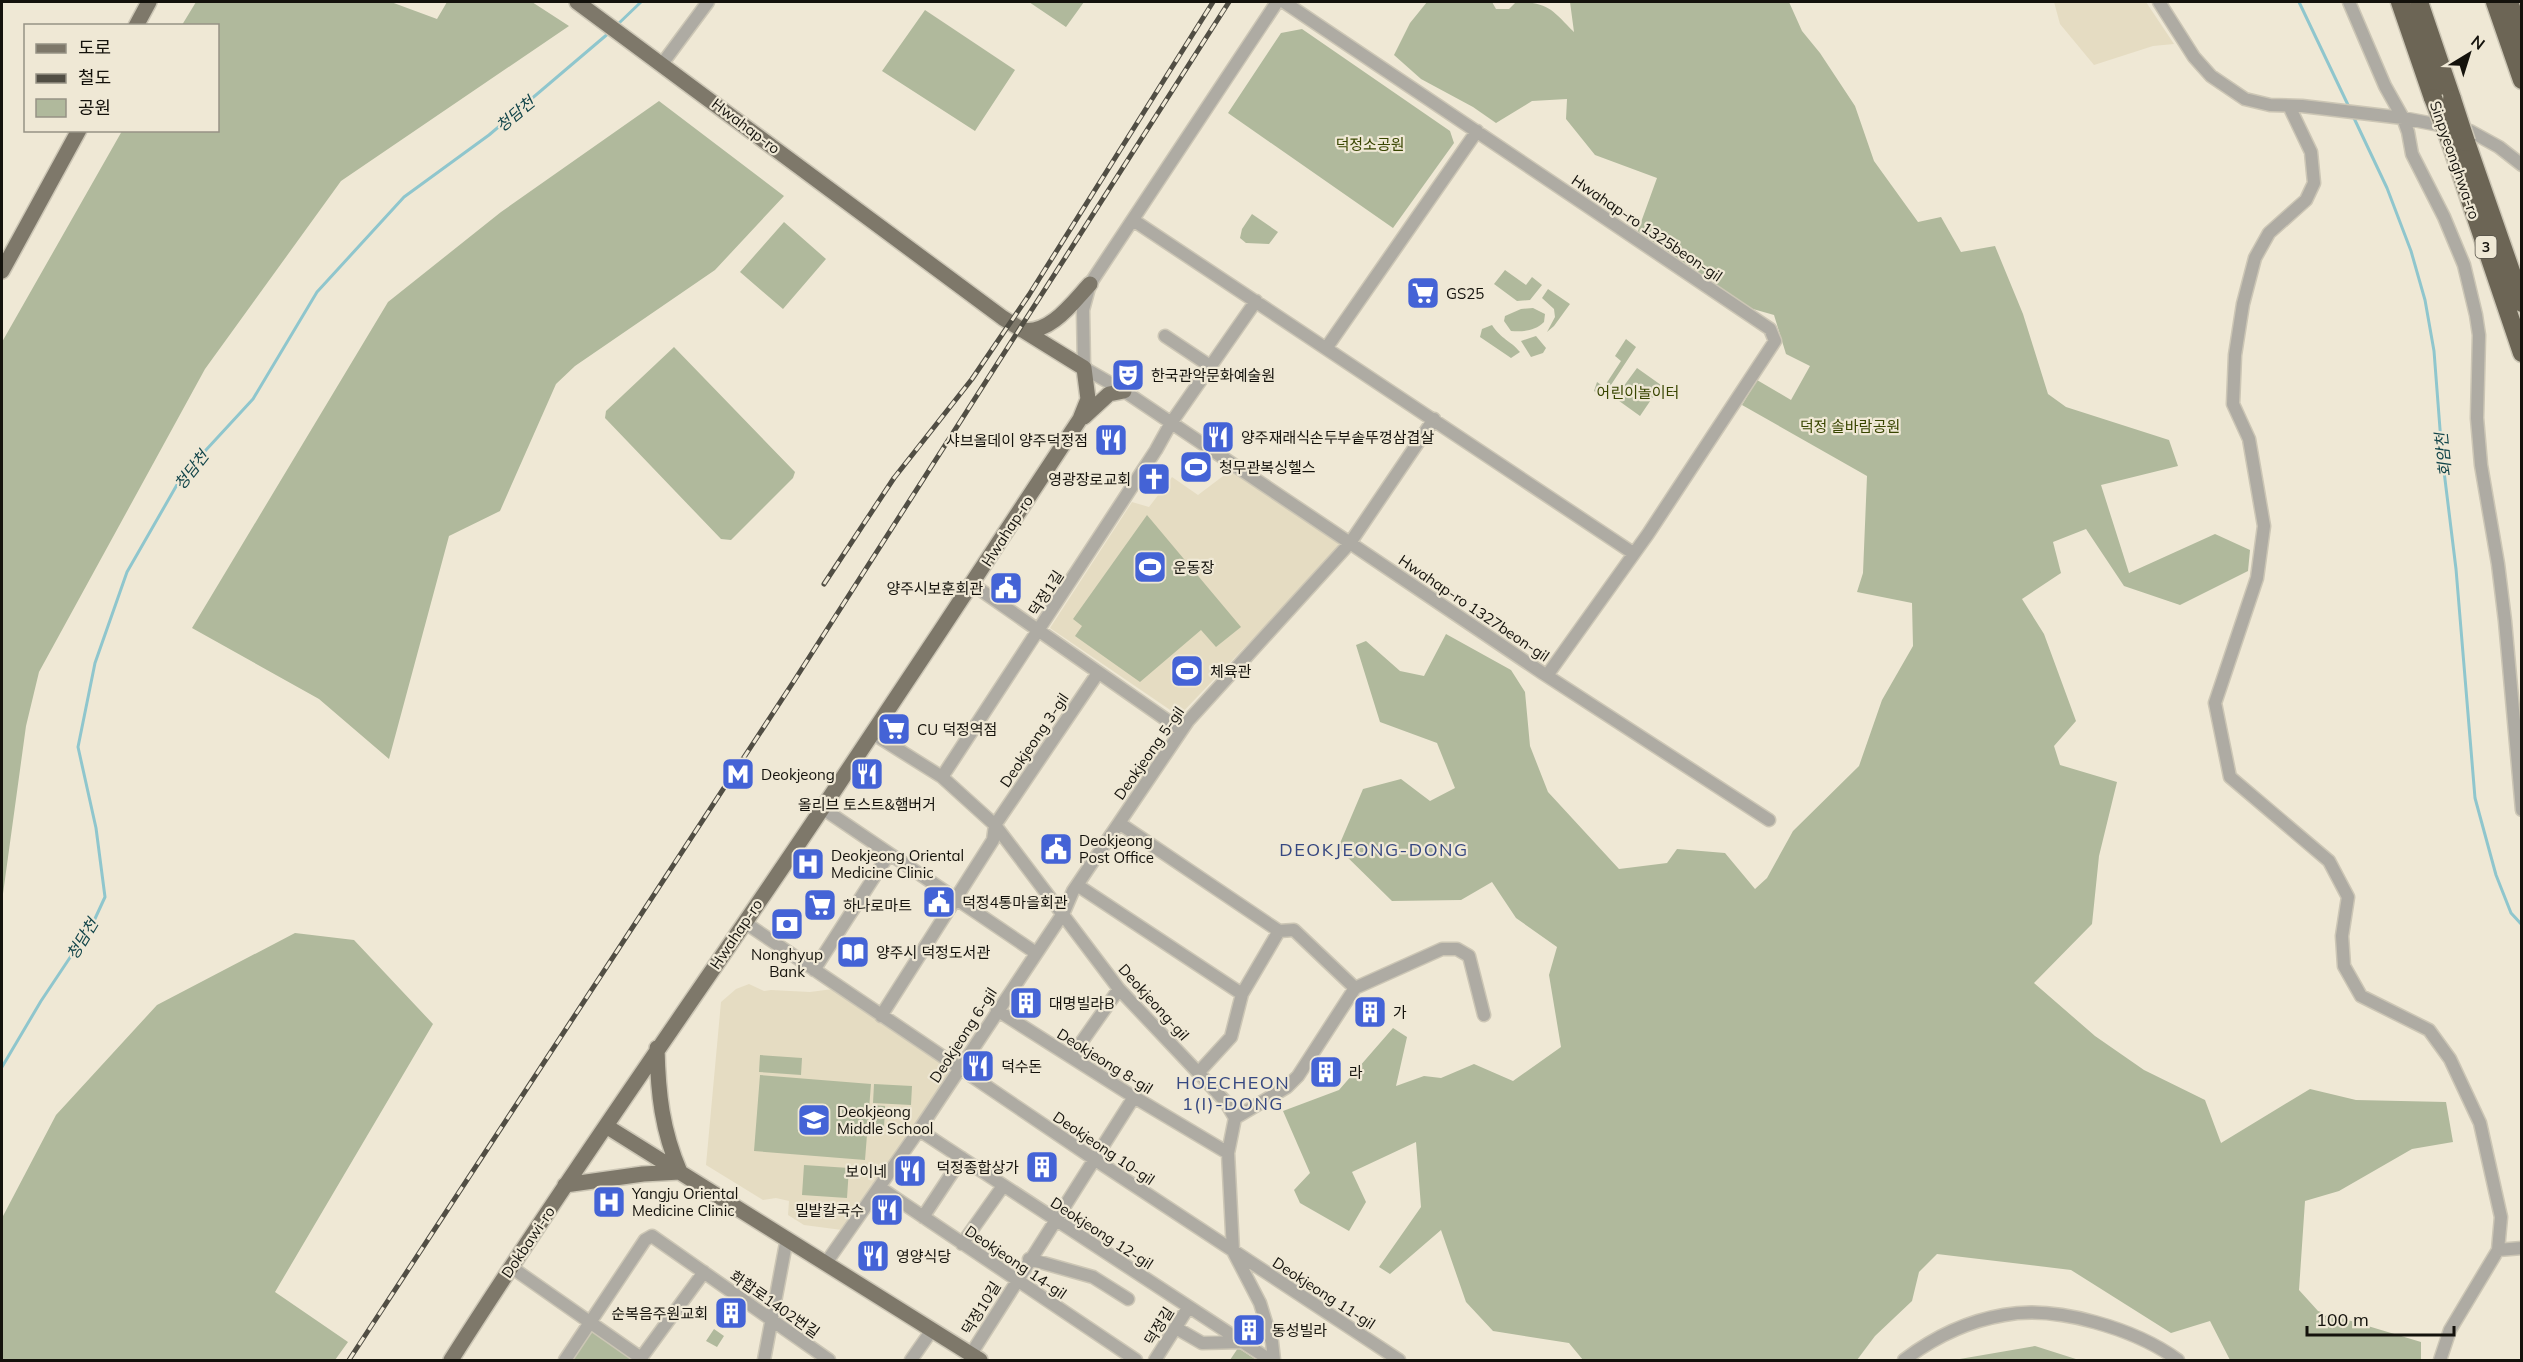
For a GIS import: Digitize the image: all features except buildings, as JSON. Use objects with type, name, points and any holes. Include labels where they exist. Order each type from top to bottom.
[{"type":"highway","name":"Sinpyeonghwa-ro","points":[[2400,2],[2433,98],[2458,142],[2522,303]]},
{"type":"highway","name":"Sinpyeonghwa-ro","points":[[2420,2],[2452,99],[2458,142],[2522,353]]},
{"type":"highway","points":[[2495,2],[2522,80]]},
{"type":"highway","points":[[2509,2],[2522,38]]},
{"type":"main road","points":[[137,24],[149,2]]},
{"type":"main road","name":"Hwahap-ro","points":[[583,6],[1003,318],[1028,334]]},
{"type":"main road","points":[[2,271],[78,132]]},
{"type":"main road","points":[[1084,368],[1028,334],[1032,330],[1049,324],[1090,284]]},
{"type":"main road","name":"Hwahap-ro","points":[[606,1125],[822,808],[1075,426],[1086,408],[1088,399],[1084,368]]},
{"type":"main road","points":[[1075,426],[1118,388]]},
{"type":"main road","points":[[657,1048],[658,1097],[669,1146],[680,1172]]},
{"type":"main road","points":[[606,1125],[975,1357]]},
{"type":"main road","name":"Dokbawi-ro","points":[[451,1360],[606,1125]]},
{"type":"main road","points":[[566,1185],[643,1173],[680,1172]]},
{"type":"street","points":[[662,64],[708,2]]},
{"type":"street","points":[[1118,388],[1084,368],[1083,310],[1090,284],[1277,2]]},
{"type":"street","name":"Hwahap-ro 1325beon-gil","points":[[1284,2],[1770,329],[1775,336],[1773,345],[1648,534],[1633,553]]},
{"type":"street","points":[[2159,2],[2194,57],[2227,88],[2245,99],[2270,105],[2399,117],[2470,131],[2499,147],[2522,165]]},
{"type":"street","points":[[2349,2],[2399,117],[2412,154],[2444,217],[2464,265],[2476,315],[2479,335],[2477,418],[2481,465],[2499,575],[2522,810]]},
{"type":"street","points":[[2296,106],[2311,152],[2313,183],[2306,200],[2269,233],[2255,258],[2243,304],[2235,355],[2233,404],[2249,439],[2264,526],[2257,578],[2215,703],[2230,777],[2329,861],[2348,897],[2342,936],[2344,966],[2361,996],[2429,1030],[2450,1059],[2480,1123],[2501,1217],[2498,1251],[2450,1330],[2440,1360]]},
{"type":"street","points":[[1327,347],[1477,131]]},
{"type":"street","points":[[1133,220],[1327,347],[1633,553]]},
{"type":"street","points":[[1171,423],[1256,301]]},
{"type":"street","points":[[1165,336],[1210,366]]},
{"type":"street","name":"Hwahap-ro 1327beon-gil","points":[[1118,388],[1544,674],[1551,671],[1633,553]]},
{"type":"street","points":[[1350,543],[1434,419]]},
{"type":"street","name":"덕정1길","points":[[942,777],[1039,632],[1171,423]]},
{"type":"street","name":"Deokjeong 5-gil","points":[[1064,912],[1077,885],[1181,730],[1350,543]]},
{"type":"street","points":[[972,584],[1181,730]]},
{"type":"street","name":"Deokjeong 3-gil","points":[[881,1016],[993,840],[995,825],[1098,673]]},
{"type":"street","points":[[1544,674],[1769,820]]},
{"type":"street","name":"Deokjeong-gil","points":[[872,733],[942,777],[970,799],[995,825],[1064,912],[1119,989],[1222,1098],[1234,1118]]},
{"type":"street","points":[[822,808],[1036,953]]},
{"type":"street","points":[[1119,823],[1279,931],[1294,930],[1356,988]]},
{"type":"street","points":[[814,970],[890,854]]},
{"type":"street","points":[[1077,885],[1242,994]]},
{"type":"street","name":"Deokjeong 6-gil","points":[[826,1263],[919,1130],[1064,912]]},
{"type":"street","name":"Deokjeong 10-gil","points":[[744,922],[1233,1251]]},
{"type":"street","points":[[1198,1073],[1233,1033],[1242,994],[1279,931]]},
{"type":"street","points":[[1272,1360],[1266,1321],[1255,1293],[1233,1251],[1228,1153],[1234,1118],[1287,1087],[1298,1076],[1356,988],[1442,949],[1457,949],[1469,956],[1484,1015]]},
{"type":"street","points":[[1071,1058],[1119,989]]},
{"type":"street","name":"Deokjeong 8-gil","points":[[997,1010],[1071,1058],[1228,1153]]},
{"type":"street","name":"덕정10길","points":[[975,1357],[1016,1280],[1134,1097]]},
{"type":"street","name":"Deokjeong 12-gil","points":[[919,1130],[1188,1308],[1272,1360]]},
{"type":"street","points":[[923,1217],[962,1158]]},
{"type":"street","points":[[962,1244],[1003,1186]]},
{"type":"street","name":"Deokjeong 14-gil","points":[[879,1187],[1136,1360]]},
{"type":"street","name":"화합로1402번길","points":[[592,1323],[648,1237],[655,1237],[829,1360]]},
{"type":"street","points":[[764,1360],[787,1238]]},
{"type":"street","points":[[2498,1251],[2522,1248]]},
{"type":"street","name":"Deokjeong 11-gil","points":[[1233,1251],[1399,1360]]},
{"type":"street","points":[[1029,1259],[1093,1277],[1128,1299]]},
{"type":"street","points":[[511,1267],[642,1360],[704,1272]]},
{"type":"street","points":[[1255,1293],[1261,1281],[1270,1276]]},
{"type":"street","name":"덕정길","points":[[1155,1360],[1188,1308]]},
{"type":"street","points":[[1904,1360],[1942,1336],[1971,1324],[2005,1314],[2040,1314],[2083,1318],[2120,1331],[2178,1360]]},
{"type":"street","points":[[565,1360],[592,1323]]},
{"type":"street","points":[[1176,1328],[1202,1343],[1242,1342]]},
{"type":"street","points":[[911,1360],[932,1330]]},
{"type":"shaded area","points":[[2054,2],[2146,2],[2174,44],[2153,46],[2094,65],[2060,24]]},
{"type":"shaded area","points":[[1231,470],[1342,545],[1179,716],[1050,628],[1132,502],[1149,507],[1172,477],[1198,495]]},
{"type":"shaded area","name":"Deokjeong Middle School","points":[[749,984],[764,991],[810,992],[833,989],[947,1063],[949,1074],[842,1230],[804,1225],[788,1215],[789,1201],[776,1198],[763,1200],[706,1165],[721,1002],[736,989]]},
{"type":"green space","points":[[196,2],[391,2],[437,19],[447,2],[532,2],[569,26],[341,181],[205,369],[39,672],[26,726],[2,901],[2,342],[121,132],[219,132],[219,24],[183,24]]},
{"type":"green space","points":[[1029,2],[1084,2],[1066,27]]},
{"type":"green space","name":"덕정 솔바람공원","points":[[1427,2],[1492,2],[1496,9],[1509,9],[1516,2],[1527,2],[1549,9],[1574,32],[1570,2],[1789,2],[1802,31],[1820,53],[1855,106],[1874,161],[1918,222],[1941,217],[1961,252],[1995,246],[2023,314],[2048,394],[2066,407],[2169,440],[2178,466],[2101,485],[2129,573],[2215,534],[2250,550],[2248,571],[2180,605],[2124,586],[2086,529],[2053,542],[2061,573],[2022,599],[2044,634],[2076,721],[2054,746],[2060,765],[2117,782],[2099,856],[2092,924],[2034,983],[2095,1036],[2144,1070],[2205,1100],[2221,1143],[2310,1089],[2356,1100],[2446,1102],[2453,1142],[2412,1149],[2339,1191],[2305,1201],[2299,1290],[2318,1311],[2421,1342],[2421,1360],[2230,1360],[2210,1321],[2171,1333],[2071,1270],[1937,1254],[1919,1272],[1912,1301],[1875,1336],[1857,1360],[1583,1360],[1569,1343],[1493,1331],[1466,1302],[1441,1230],[1390,1274],[1379,1267],[1421,1207],[1416,1142],[1352,1172],[1366,1202],[1349,1231],[1300,1203],[1294,1190],[1310,1173],[1283,1111],[1339,1090],[1393,1028],[1407,1037],[1396,1086],[1424,1076],[1441,1078],[1474,1064],[1513,1081],[1561,1047],[1549,975],[1557,947],[1516,918],[1492,882],[1461,900],[1392,901],[1338,848],[1363,789],[1401,779],[1430,801],[1455,788],[1437,743],[1380,722],[1356,645],[1366,641],[1400,671],[1424,676],[1446,634],[1511,670],[1525,692],[1530,746],[1548,792],[1619,869],[1667,863],[1677,849],[1725,853],[1755,889],[1767,878],[1793,831],[1859,766],[1882,700],[1913,646],[1912,603],[1857,592],[1863,573],[1867,476],[1742,405],[1757,380],[1791,400],[1810,366],[1786,354],[1774,315],[1746,307],[1636,236],[1657,178],[1595,155],[1566,119],[1567,99],[1532,101],[1496,123],[1473,107],[1421,79],[1394,55],[1410,23]]},
{"type":"green space","points":[[925,10],[1015,70],[975,131],[882,71]]},
{"type":"green space","name":"덕정소공원","points":[[1302,29],[1450,131],[1454,143],[1393,228],[1228,113],[1281,33]]},
{"type":"green space","points":[[659,101],[784,196],[715,270],[575,366],[556,384],[500,511],[449,536],[389,759],[319,699],[192,628],[388,302],[501,212]]},
{"type":"green space","points":[[1252,214],[1278,232],[1269,244],[1246,243],[1240,238],[1242,229]]},
{"type":"green space","points":[[784,222],[826,259],[783,309],[740,272]]},
{"type":"green space","points":[[1505,270],[1526,285],[1532,277],[1542,285],[1530,300],[1517,301],[1494,284]]},
{"type":"green space","points":[[1548,289],[1570,304],[1547,332],[1555,317],[1554,309],[1542,298]]},
{"type":"green space","points":[[1533,308],[1545,314],[1544,322],[1529,330],[1511,331],[1504,321],[1505,316],[1521,309]]},
{"type":"green space","points":[[1492,325],[1520,352],[1511,358],[1480,337],[1482,329]]},
{"type":"green space","points":[[1536,336],[1546,348],[1543,353],[1531,357],[1521,341]]},
{"type":"green space","points":[[1626,339],[1636,347],[1603,397],[1594,391],[1597,382],[1604,387],[1621,361],[1615,356]]},
{"type":"green space","points":[[674,347],[795,472],[793,478],[731,540],[721,539],[605,418],[606,411]]},
{"type":"green space","name":"어린이놀이터","points":[[1637,368],[1661,385],[1640,416],[1615,398]]},
{"type":"green space","name":"운동장","points":[[1147,515],[1241,627],[1216,647],[1201,630],[1140,682],[1075,636],[1082,626],[1073,619]]},
{"type":"green space","points":[[295,933],[354,940],[433,1024],[275,1292],[348,1342],[335,1360],[2,1360],[2,1218],[56,1115],[157,1005]]},
{"type":"green space","points":[[760,1055],[802,1058],[801,1075],[759,1072]]},
{"type":"green space","points":[[760,1075],[871,1084],[865,1160],[754,1151]]},
{"type":"green space","points":[[874,1084],[912,1086],[911,1105],[873,1103]]},
{"type":"green space","points":[[873,1105],[885,1106],[884,1128],[872,1127]]},
{"type":"green space","points":[[804,1165],[849,1168],[847,1198],[802,1195]]},
{"type":"green space","points":[[592,1329],[635,1360],[571,1360]]},
{"type":"green space","points":[[714,1329],[724,1336],[717,1347],[706,1341]]},
{"type":"green space","points":[[2035,1346],[2079,1360],[1954,1360]]},
{"type":"green space","points":[[1238,1348],[1255,1359],[1256,1360],[1230,1360]]},
{"type":"waterway","name":"청담천","points":[[617,25],[641,2]]},
{"type":"waterway","name":"회암천","points":[[2299,2],[2349,107]]},
{"type":"waterway","name":"청담천","points":[[2,1067],[41,1001],[93,923],[105,897],[96,828],[78,747],[95,663],[127,572],[182,476],[253,399],[317,292],[404,197],[489,135],[610,32]]},
{"type":"waterway","name":"회암천","points":[[2353,116],[2387,188],[2411,251],[2425,300],[2434,351],[2442,455],[2456,569],[2475,798],[2496,875],[2511,913],[2522,925]]},
{"type":"railway","points":[[824,584],[894,478],[972,379],[1029,295],[1213,2]]},
{"type":"railway","points":[[349,1360],[794,681],[1229,2]]},
{"type":"place","name":"GS25","points":[[1423,293]]},
{"type":"place","name":"한국관악문화예술원","points":[[1128,375]]},
{"type":"place","name":"양주재래식손두부솥뚜껑삼겹살","points":[[1218,437]]},
{"type":"place","name":"샤브올데이 양주덕정점","points":[[1111,440]]},
{"type":"place","name":"청무관복싱헬스","points":[[1196,467]]},
{"type":"place","name":"영광장로교회","points":[[1154,479]]},
{"type":"place","name":"운동장","points":[[1150,567]]},
{"type":"place","name":"양주시보훈회관","points":[[1006,588]]},
{"type":"place","name":"체육관","points":[[1187,671]]},
{"type":"place","name":"CU 덕정역점","points":[[894,729]]},
{"type":"place","name":"Deokjeong","points":[[738,774]]},
{"type":"place","name":"올리브 토스트&햄버거","points":[[867,774]]},
{"type":"place","name":"Deokjeong Post Office","points":[[1056,849]]},
{"type":"place","name":"Deokjeong Oriental Medicine Clinic","points":[[808,864]]},
{"type":"place","name":"덕정4통마을회관","points":[[939,902]]},
{"type":"place","name":"하나로마트","points":[[820,905]]},
{"type":"place","name":"Nonghyup Bank","points":[[787,924]]},
{"type":"place","name":"양주시 덕정도서관","points":[[853,952]]},
{"type":"place","name":"대명빌라B","points":[[1026,1003]]},
{"type":"place","name":"가","points":[[1370,1012]]},
{"type":"place","name":"덕수돈","points":[[978,1066]]},
{"type":"place","name":"라","points":[[1326,1072]]},
{"type":"place","name":"Deokjeong Middle School","points":[[814,1120]]},
{"type":"place","name":"덕정종합상가","points":[[1042,1167]]},
{"type":"place","name":"보이네","points":[[910,1171]]},
{"type":"place","name":"Yangju Oriental Medicine Clinic","points":[[609,1202]]},
{"type":"place","name":"밀밭칼국수","points":[[887,1210]]},
{"type":"place","name":"영양식당","points":[[873,1256]]},
{"type":"place","name":"순복음주원교회","points":[[731,1313]]},
{"type":"place","name":"동성빌라","points":[[1249,1330]]},
{"type":"district","name":"DEOKJEONG-DONG","points":[[1374,849]]},
{"type":"district","name":"HOECHEON 1(I)-DONG","points":[[1233,1092]]}]
